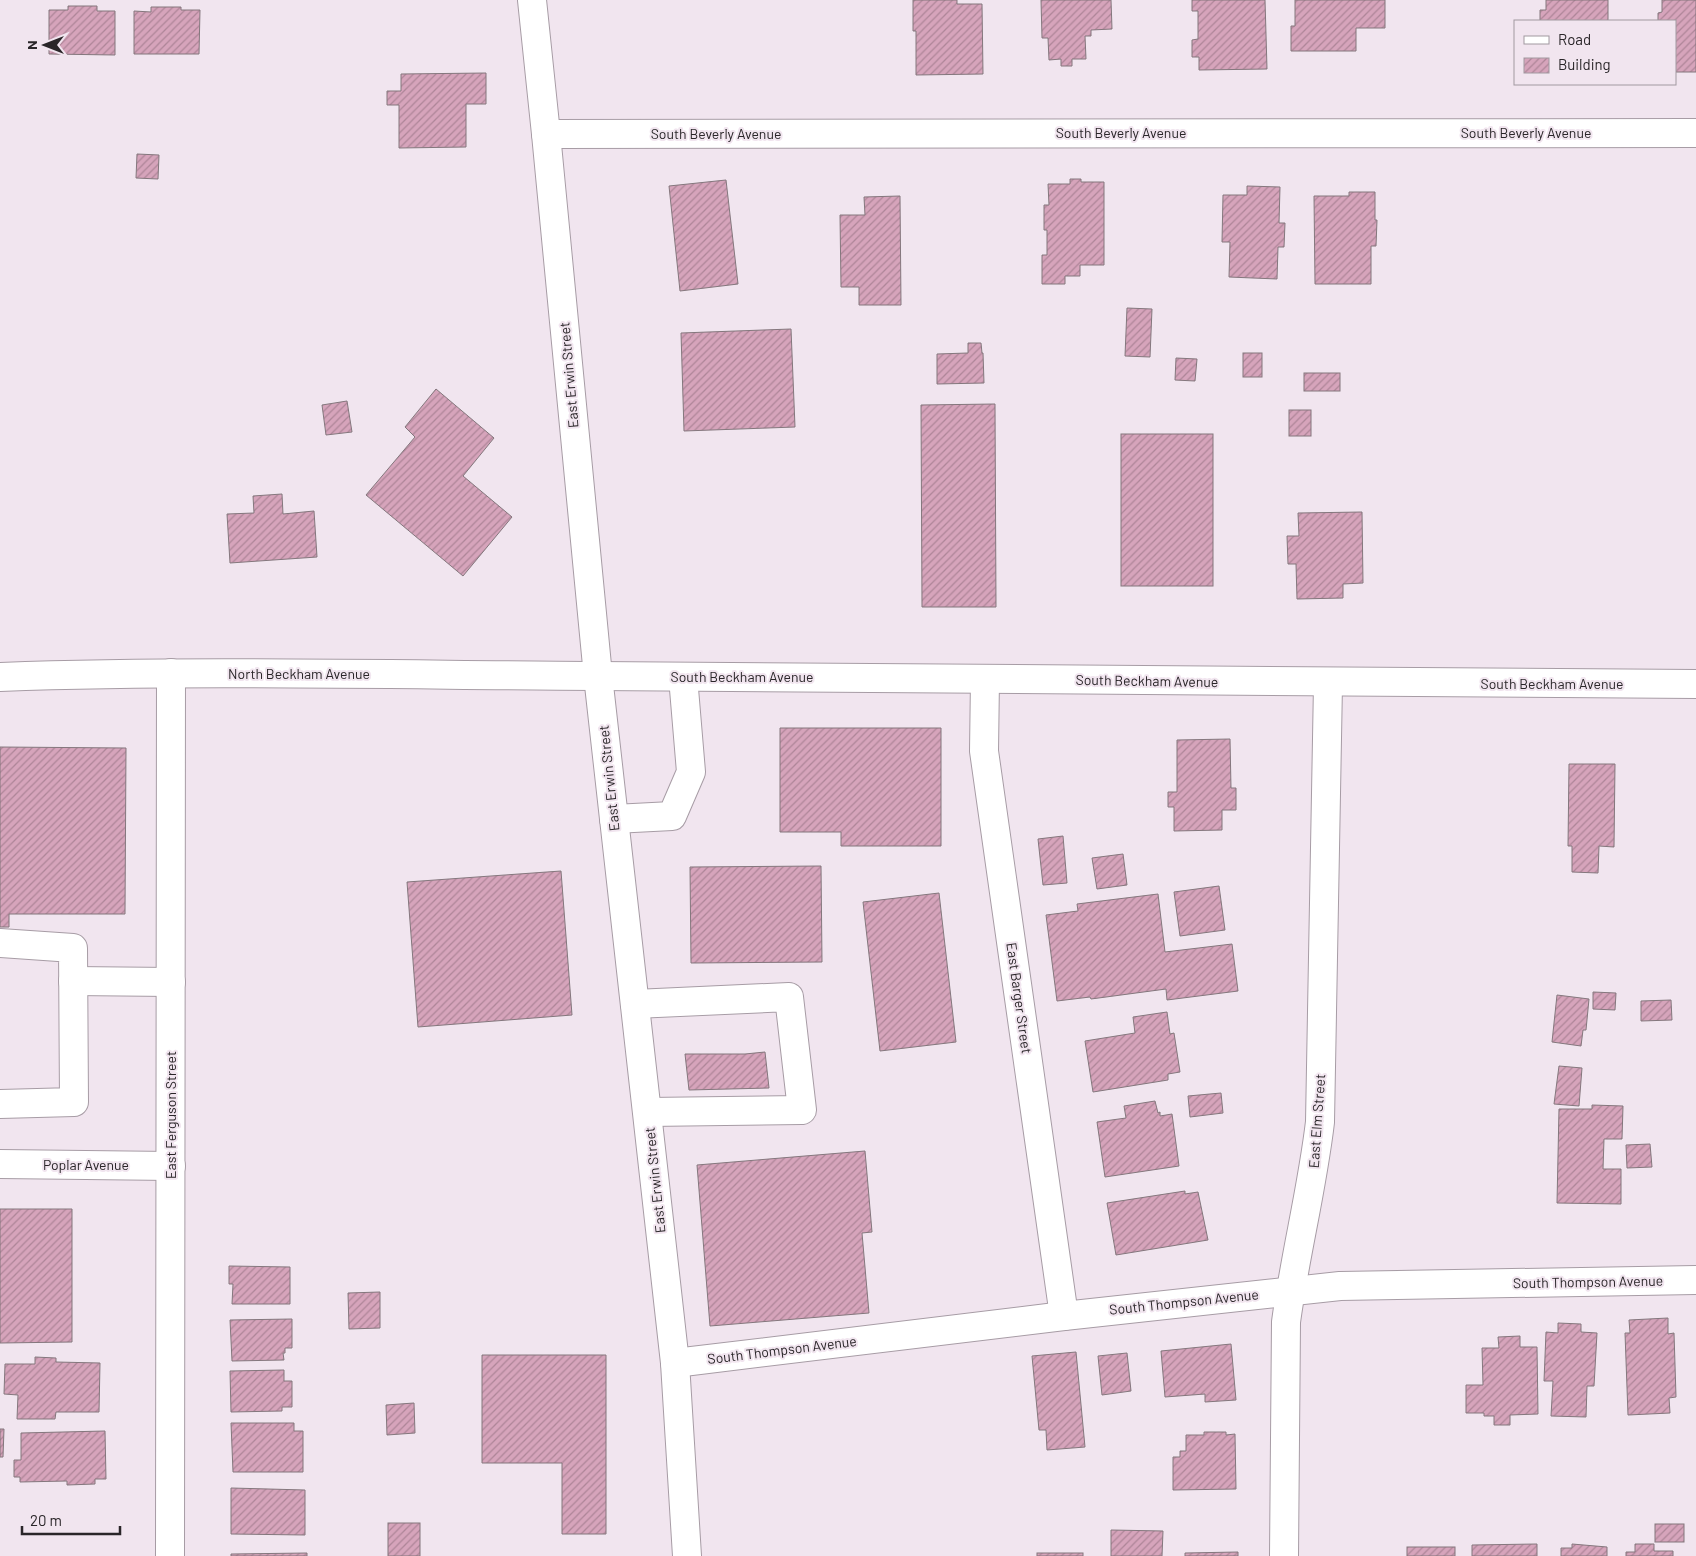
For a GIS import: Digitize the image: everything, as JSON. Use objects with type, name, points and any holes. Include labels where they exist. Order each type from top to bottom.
[{"type":"street","name":"East Erwin Street","points":[[532,0],[598,676],[675,1363],[687,1556]]},
{"type":"street","name":"South Beverly Avenue","points":[[546,134],[1696,133]]},
{"type":"street","name":"North Beckham Avenue","points":[[0,677],[171,674],[598,676]]},
{"type":"street","name":"East Ferguson Street","points":[[170,1556],[171,674]]},
{"type":"street","name":"South Beckham Avenue","points":[[598,676],[1328,684],[1696,684]]},
{"type":"street","points":[[614,819],[672,816],[691,772],[683,677]]},
{"type":"street","name":"East Barger Street","points":[[985,679],[984,751],[1064,1316]]},
{"type":"street","name":"East Elm Street","points":[[1284,1556],[1284,1351],[1286,1322],[1290,1290],[1315,1166],[1320,1122],[1328,684]]},
{"type":"street","points":[[0,943],[73,948],[74,1102],[0,1104]]},
{"type":"street","points":[[73,981],[171,982]]},
{"type":"street","points":[[634,1004],[790,996],[802,1110],[648,1112]]},
{"type":"street","name":"Poplar Avenue","points":[[0,1164],[171,1166]]},
{"type":"street","name":"South Thompson Avenue","points":[[675,1363],[1290,1290],[1340,1286],[1696,1280]]},
{"type":"building","points":[[913,0],[957,0],[957,4],[982,4],[983,74],[916,75],[916,31],[913,31]]},
{"type":"building","points":[[1041,0],[1111,0],[1112,29],[1091,30],[1091,36],[1085,36],[1086,59],[1072,59],[1072,66],[1061,66],[1061,59],[1049,60],[1048,38],[1042,38]]},
{"type":"building","points":[[1192,0],[1265,0],[1267,69],[1199,70],[1199,57],[1192,57],[1192,40],[1198,39],[1198,11],[1192,11]]},
{"type":"building","points":[[1295,0],[1385,0],[1385,28],[1356,28],[1356,51],[1291,51],[1291,26],[1295,26]]},
{"type":"building","points":[[1546,0],[1608,0],[1608,20],[1540,20],[1540,10],[1546,10]]},
{"type":"building","points":[[1662,0],[1696,0],[1696,72],[1676,72],[1676,20],[1658,20],[1658,13],[1662,12]]},
{"type":"building","points":[[68,6],[97,6],[97,11],[115,11],[115,55],[49,54],[49,10],[68,10]]},
{"type":"building","points":[[151,7],[181,7],[181,10],[200,10],[199,54],[134,54],[134,11],[151,12]]},
{"type":"building","points":[[486,73],[486,104],[466,104],[466,147],[399,148],[399,105],[387,105],[387,91],[401,91],[401,74]]},
{"type":"building","points":[[137,154],[159,155],[158,179],[136,178]]},
{"type":"building","points":[[1070,179],[1081,179],[1081,182],[1104,182],[1104,265],[1080,265],[1080,276],[1065,276],[1065,284],[1042,284],[1042,255],[1047,255],[1044,205],[1049,205],[1048,184],[1070,184]]},
{"type":"building","points":[[726,180],[738,284],[680,291],[669,186]]},
{"type":"building","points":[[1247,186],[1280,187],[1279,223],[1285,223],[1284,247],[1278,247],[1277,279],[1229,277],[1230,242],[1222,242],[1223,195],[1247,195]]},
{"type":"building","points":[[1349,192],[1375,192],[1376,246],[1371,246],[1371,284],[1315,284],[1314,196],[1349,196]]},
{"type":"building","points":[[900,196],[901,305],[859,305],[859,287],[841,287],[840,215],[865,215],[864,197]]},
{"type":"building","points":[[1127,308],[1152,309],[1150,357],[1125,356]]},
{"type":"building","points":[[791,329],[795,427],[684,431],[681,333]]},
{"type":"building","points":[[968,343],[981,343],[984,383],[937,384],[937,354],[968,353]]},
{"type":"building","points":[[1243,353],[1262,353],[1262,377],[1243,377]]},
{"type":"building","points":[[1176,358],[1197,359],[1195,381],[1175,380]]},
{"type":"building","points":[[1304,373],[1340,373],[1340,391],[1304,391]]},
{"type":"building","points":[[436,389],[494,438],[463,476],[512,517],[463,576],[366,495],[415,437],[405,427]]},
{"type":"building","points":[[347,401],[352,432],[326,435],[322,405]]},
{"type":"building","points":[[995,404],[996,607],[922,607],[921,405]]},
{"type":"building","points":[[1289,410],[1311,410],[1311,436],[1289,436]]},
{"type":"building","points":[[1121,434],[1213,434],[1213,586],[1121,586]]},
{"type":"building","points":[[282,494],[283,514],[314,511],[317,557],[230,563],[227,514],[254,513],[253,496]]},
{"type":"building","points":[[1362,512],[1363,583],[1343,584],[1343,598],[1297,599],[1296,564],[1288,564],[1287,536],[1299,536],[1298,513]]},
{"type":"building","points":[[780,728],[941,728],[941,846],[841,846],[841,832],[780,832]]},
{"type":"building","points":[[1230,739],[1231,788],[1236,788],[1236,810],[1222,810],[1222,830],[1174,831],[1174,807],[1168,807],[1168,792],[1177,792],[1177,740]]},
{"type":"building","points":[[0,747],[126,748],[125,914],[9,914],[9,927],[0,927]]},
{"type":"building","points":[[1569,764],[1615,764],[1614,847],[1599,846],[1598,873],[1572,872],[1572,846],[1568,846]]},
{"type":"building","points":[[1063,836],[1067,883],[1043,885],[1038,839]]},
{"type":"building","points":[[1123,854],[1127,885],[1097,889],[1092,858]]},
{"type":"building","points":[[821,866],[822,962],[691,963],[690,867]]},
{"type":"building","points":[[561,871],[572,1015],[418,1027],[407,882]]},
{"type":"building","points":[[1219,886],[1225,930],[1180,936],[1174,892]]},
{"type":"building","points":[[939,893],[956,1042],[880,1051],[863,902]]},
{"type":"building","points":[[1158,894],[1165,952],[1232,944],[1238,991],[1167,1000],[1166,989],[1091,999],[1090,997],[1057,1001],[1046,915],[1078,911],[1077,904]]},
{"type":"building","points":[[1593,992],[1616,993],[1615,1010],[1593,1009]]},
{"type":"building","points":[[1557,995],[1589,999],[1586,1030],[1583,1030],[1581,1046],[1552,1042]]},
{"type":"building","points":[[1671,1000],[1672,1020],[1641,1021],[1641,1001]]},
{"type":"building","points":[[1167,1012],[1170,1034],[1174,1033],[1180,1072],[1168,1074],[1168,1080],[1093,1092],[1085,1041],[1135,1033],[1133,1017]]},
{"type":"building","points":[[765,1052],[769,1088],[689,1090],[685,1054]]},
{"type":"building","points":[[1559,1066],[1582,1068],[1579,1106],[1554,1104]]},
{"type":"building","points":[[1221,1093],[1223,1113],[1190,1117],[1188,1096]]},
{"type":"building","points":[[1155,1101],[1160,1116],[1172,1114],[1179,1166],[1105,1177],[1097,1122],[1126,1118],[1124,1106]]},
{"type":"building","points":[[1592,1105],[1623,1106],[1622,1139],[1604,1139],[1603,1169],[1621,1169],[1621,1204],[1557,1203],[1559,1109],[1592,1109]]},
{"type":"building","points":[[1650,1144],[1652,1167],[1627,1168],[1626,1145]]},
{"type":"building","points":[[865,1151],[872,1232],[862,1233],[869,1313],[710,1326],[697,1165]]},
{"type":"building","points":[[1185,1191],[1185,1194],[1198,1192],[1208,1240],[1116,1255],[1107,1203]]},
{"type":"building","points":[[0,1209],[72,1209],[72,1342],[0,1343]]},
{"type":"building","points":[[229,1266],[290,1267],[290,1304],[232,1304],[233,1284],[229,1284]]},
{"type":"building","points":[[380,1292],[380,1328],[349,1329],[348,1293]]},
{"type":"building","points":[[1668,1318],[1668,1334],[1674,1333],[1676,1397],[1669,1398],[1670,1413],[1628,1415],[1625,1333],[1630,1333],[1629,1320]]},
{"type":"building","points":[[292,1319],[292,1348],[285,1348],[285,1353],[283,1353],[284,1360],[232,1361],[230,1320]]},
{"type":"building","points":[[1558,1323],[1581,1324],[1581,1332],[1597,1333],[1594,1386],[1587,1386],[1586,1417],[1551,1416],[1553,1381],[1544,1381],[1546,1332],[1558,1333]]},
{"type":"building","points":[[1520,1336],[1520,1347],[1537,1347],[1538,1414],[1510,1415],[1510,1425],[1494,1425],[1494,1416],[1484,1416],[1484,1413],[1466,1413],[1466,1385],[1483,1385],[1482,1348],[1499,1348],[1498,1337]]},
{"type":"building","points":[[1231,1344],[1236,1400],[1205,1402],[1205,1394],[1165,1397],[1161,1351]]},
{"type":"building","points":[[1076,1352],[1085,1447],[1047,1450],[1046,1430],[1039,1430],[1032,1356]]},
{"type":"building","points":[[1127,1353],[1131,1391],[1102,1395],[1098,1356]]},
{"type":"building","points":[[482,1355],[606,1355],[606,1534],[562,1534],[562,1463],[482,1463]]},
{"type":"building","points":[[35,1357],[56,1358],[56,1362],[100,1363],[99,1412],[56,1412],[55,1419],[17,1419],[18,1395],[4,1394],[5,1364],[35,1364]]},
{"type":"building","points":[[284,1370],[284,1381],[292,1381],[292,1407],[282,1407],[282,1411],[231,1412],[230,1371]]},
{"type":"building","points":[[414,1403],[415,1433],[387,1435],[386,1405]]},
{"type":"building","points":[[231,1423],[294,1423],[294,1431],[303,1431],[303,1472],[233,1472]]},
{"type":"building","points":[[0,1429],[4,1429],[3,1457],[0,1457]]},
{"type":"building","points":[[105,1431],[106,1479],[95,1479],[95,1484],[67,1485],[67,1481],[20,1482],[20,1477],[14,1477],[14,1460],[21,1460],[21,1433]]},
{"type":"building","points":[[1204,1432],[1226,1432],[1226,1435],[1235,1434],[1236,1489],[1173,1490],[1173,1457],[1180,1457],[1180,1451],[1186,1451],[1186,1435],[1204,1435]]},
{"type":"building","points":[[231,1488],[305,1490],[305,1535],[231,1534]]},
{"type":"building","points":[[388,1523],[420,1523],[420,1556],[388,1556]]},
{"type":"building","points":[[1655,1524],[1684,1524],[1684,1542],[1655,1542]]},
{"type":"building","points":[[1111,1530],[1163,1531],[1162,1556],[1111,1556]]},
{"type":"building","points":[[1537,1544],[1537,1556],[1472,1556],[1472,1545]]},
{"type":"building","points":[[1572,1544],[1607,1547],[1607,1556],[1561,1556],[1561,1548],[1572,1548]]},
{"type":"building","points":[[1635,1544],[1654,1544],[1654,1551],[1673,1551],[1673,1556],[1626,1556],[1626,1552],[1635,1552]]},
{"type":"building","points":[[1407,1547],[1455,1547],[1455,1556],[1407,1556]]},
{"type":"building","points":[[1238,1552],[1238,1556],[1185,1556],[1185,1553]]},
{"type":"building","points":[[307,1553],[307,1556],[231,1556],[231,1554]]},
{"type":"building","points":[[1037,1553],[1083,1553],[1083,1556],[1037,1556]]}]
